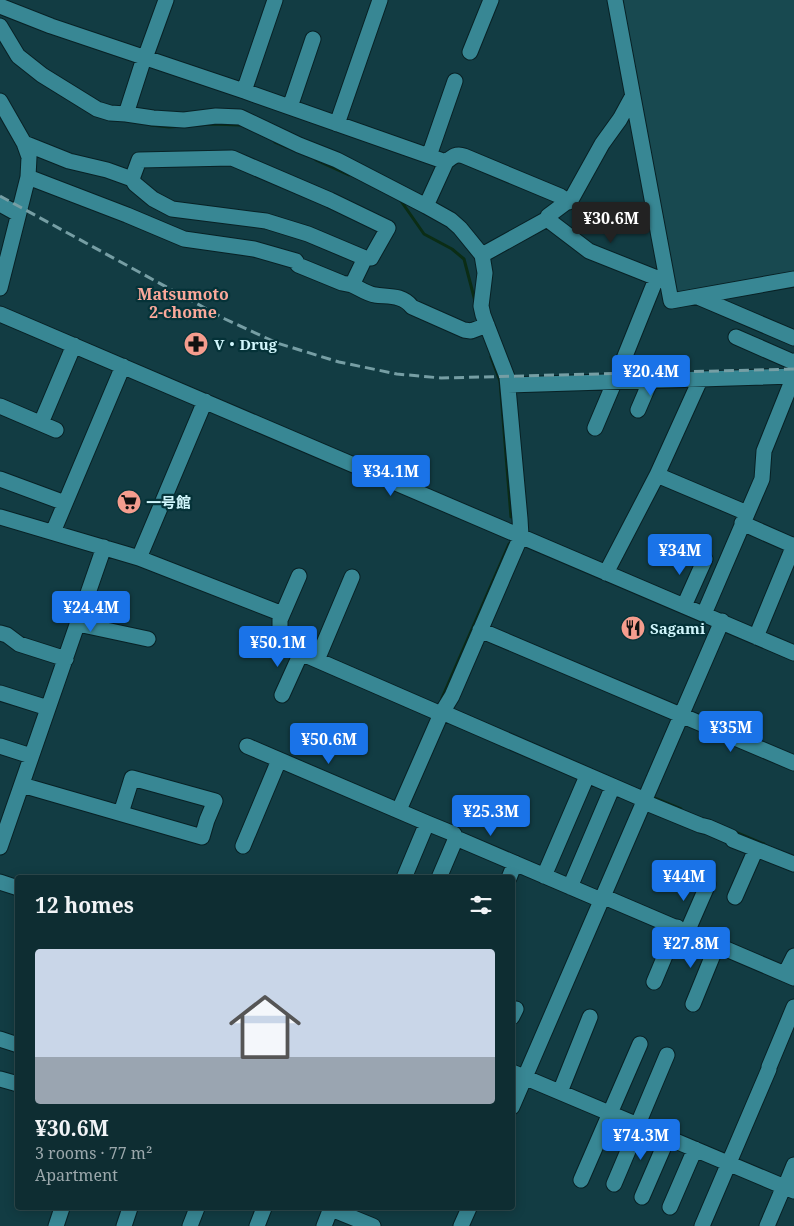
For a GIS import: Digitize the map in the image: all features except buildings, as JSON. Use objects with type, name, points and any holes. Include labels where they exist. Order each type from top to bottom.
[{"type":"street","points":[[126,114],[144,58],[166,0]]},
{"type":"street","points":[[244,91],[275,0]]},
{"type":"street","points":[[337,124],[380,0]]},
{"type":"street","points":[[470,52],[491,0]]},
{"type":"street","points":[[615,0],[662,280],[671,301],[794,279]]},
{"type":"street","points":[[0,6],[51,26],[446,162]]},
{"type":"street","points":[[0,26],[18,56],[42,75],[97,109],[110,113],[159,119],[184,120],[216,116],[240,118],[299,145],[338,160],[451,220],[482,255],[484,273],[481,306],[483,316],[482,327],[507,377],[521,536],[451,698],[442,712],[399,810]]},
{"type":"street","points":[[290,108],[314,39]]},
{"type":"street","points":[[429,156],[455,80]]},
{"type":"street","points":[[482,255],[548,219],[548,216],[569,202],[632,97]]},
{"type":"street","points":[[0,101],[24,143],[29,157],[28,177],[0,288]]},
{"type":"street","points":[[24,143],[69,161],[107,170],[132,179],[135,184],[153,198],[172,209],[266,221],[308,234],[365,258],[371,258],[388,228],[330,200],[232,158],[139,160],[132,179]]},
{"type":"street","points":[[426,206],[446,162],[459,154],[569,202]]},
{"type":"street","points":[[28,177],[127,215],[184,240],[254,248],[296,261],[298,264],[373,295],[392,295],[464,330],[482,327]]},
{"type":"street","points":[[0,204],[18,214]]},
{"type":"street","points":[[548,219],[589,251],[662,280]]},
{"type":"street","points":[[352,285],[365,258]]},
{"type":"street","points":[[621,366],[662,280]]},
{"type":"street","points":[[698,297],[794,338]]},
{"type":"street","points":[[0,314],[794,653]]},
{"type":"street","points":[[736,337],[793,362],[794,360]]},
{"type":"street","points":[[41,423],[74,345]]},
{"type":"street","points":[[53,532],[123,366]]},
{"type":"street","points":[[508,385],[700,380],[792,382],[764,451],[762,479],[704,614]]},
{"type":"street","points":[[606,573],[657,475],[700,380]]},
{"type":"street","points":[[638,410],[650,382]]},
{"type":"street","points":[[595,428],[614,383]]},
{"type":"street","points":[[139,558],[205,401]]},
{"type":"street","points":[[0,406],[56,430]]},
{"type":"street","points":[[657,475],[794,545],[756,637]]},
{"type":"street","points":[[0,479],[65,503]]},
{"type":"street","points":[[0,517],[139,558],[280,613],[280,644],[442,712],[587,776],[646,797],[700,825],[794,864]]},
{"type":"street","points":[[0,847],[104,547]]},
{"type":"street","points":[[684,606],[705,559]]},
{"type":"street","points":[[280,620],[299,576]]},
{"type":"street","points":[[317,660],[352,577]]},
{"type":"street","points":[[515,1093],[519,1074],[601,898],[722,621]]},
{"type":"street","points":[[78,624],[148,638]]},
{"type":"street","points":[[480,630],[794,763]]},
{"type":"street","points":[[0,633],[7,635],[19,644],[66,659]]},
{"type":"street","points":[[282,695],[301,653]]},
{"type":"street","points":[[0,693],[48,708]]},
{"type":"street","points":[[0,746],[32,756]]},
{"type":"street","points":[[247,746],[427,822],[454,834],[456,838],[544,876],[682,930],[789,976],[794,956]]},
{"type":"street","points":[[243,846],[279,760]]},
{"type":"street","points":[[544,876],[587,776]]},
{"type":"street","points":[[22,785],[202,836],[215,801],[132,778],[121,813]]},
{"type":"street","points":[[570,887],[613,786]]},
{"type":"street","points":[[405,875],[427,822]]},
{"type":"street","points":[[440,875],[456,838]]},
{"type":"street","points":[[735,898],[756,849]]},
{"type":"street","points":[[510,875],[515,863]]},
{"type":"street","points":[[0,882],[15,887]]},
{"type":"street","points":[[654,982],[708,884]]},
{"type":"street","points":[[693,1004],[718,945]]},
{"type":"street","points":[[702,1226],[794,1007]]},
{"type":"street","points":[[560,1092],[590,1017]]},
{"type":"street","points":[[0,1039],[15,1044]]},
{"type":"street","points":[[581,1180],[640,1044]]},
{"type":"street","points":[[614,1184],[667,1055]]},
{"type":"street","points":[[519,1074],[788,1188]]},
{"type":"street","points":[[0,1079],[15,1083]]},
{"type":"street","points":[[642,1197],[668,1137]]},
{"type":"street","points":[[670,1207],[695,1149]]},
{"type":"street","points":[[767,1226],[788,1188],[794,1165]]},
{"type":"street","points":[[56,1226],[61,1210]]},
{"type":"street","points":[[124,1226],[129,1210]]},
{"type":"street","points":[[190,1226],[196,1210]]},
{"type":"street","points":[[257,1226],[263,1210]]},
{"type":"street","points":[[324,1226],[329,1210]]},
{"type":"street","points":[[334,1210],[364,1224]]},
{"type":"street","points":[[461,1226],[468,1210]]},
{"type":"shaded area","points":[[619,0],[794,0],[794,274],[675,297]]},
{"type":"waterway","points":[[151,125],[169,127],[212,124],[240,125]]},
{"type":"waterway","points":[[275,142],[287,147]]},
{"type":"waterway","points":[[316,160],[349,175]]},
{"type":"waterway","points":[[401,201],[424,234],[452,249],[464,259],[475,301]]},
{"type":"waterway","points":[[491,357],[500,381],[511,517]]},
{"type":"waterway","points":[[443,700],[442,698],[509,544]]},
{"type":"waterway","points":[[652,797],[681,809]]},
{"type":"waterway","points":[[735,832],[764,844]]},
{"type":"railway","points":[[0,196],[225,319],[277,343],[339,362],[397,374],[441,378],[794,369]]},
{"type":"place","name":"V・Drug","points":[[196,344]]},
{"type":"place","name":"一号館","points":[[129,502]]},
{"type":"place","name":"Sagami","points":[[633,628]]},
{"type":"district","name":"Matsumoto 2-chome","points":[[183,303]]}]
